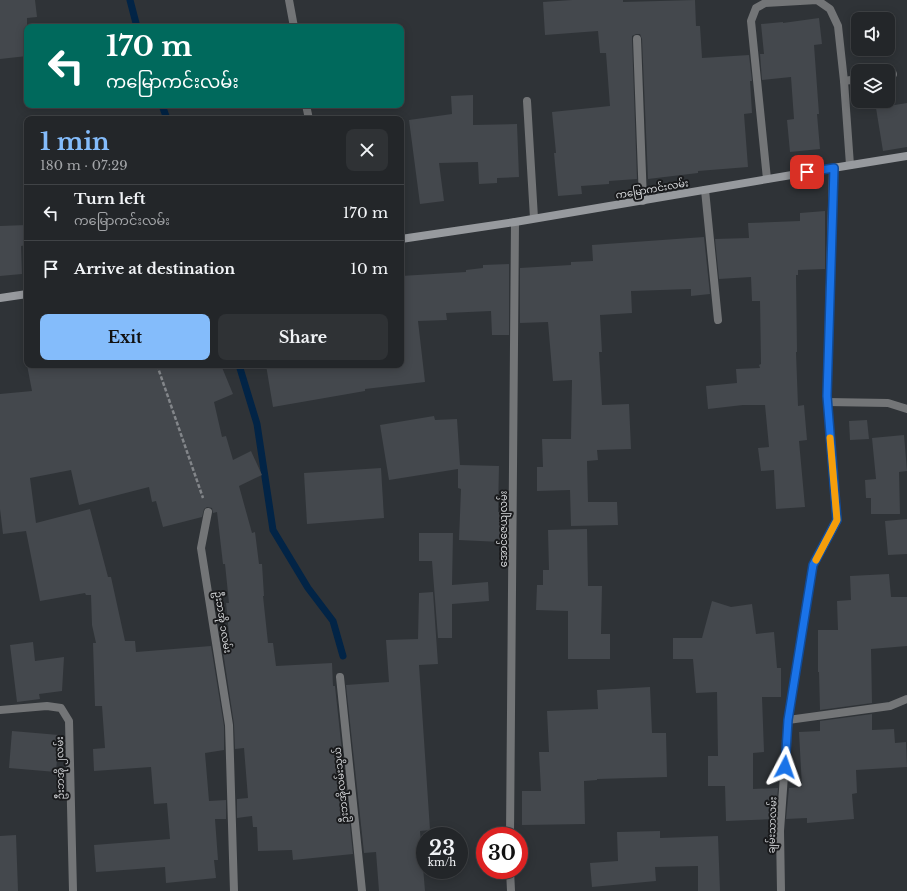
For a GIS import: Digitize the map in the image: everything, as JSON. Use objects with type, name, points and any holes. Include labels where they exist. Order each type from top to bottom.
[{"type":"main road","name":"ကမြောကင်းလမ်း","points":[[404,239],[643,201],[907,156]]},
{"type":"main road","points":[[0,298],[24,294]]},
{"type":"street","points":[[289,0],[293,24]]},
{"type":"street","points":[[766,179],[751,21],[756,8],[764,3],[817,0],[830,9],[838,26],[844,81],[850,165]]},
{"type":"street","points":[[637,39],[643,201]]},
{"type":"street","points":[[844,81],[851,80]]},
{"type":"street","points":[[527,101],[534,218]]},
{"type":"street","name":"ချမ်းသာလမ်း","points":[[781,891],[780,831],[788,720],[813,565],[837,520],[827,402],[834,168]]},
{"type":"street","points":[[705,190],[718,320]]},
{"type":"street","name":"အောင်ဇေယျလမ်း","points":[[510,827],[515,222]]},
{"type":"street","points":[[827,402],[888,403],[907,409]]},
{"type":"street","name":"ဦးဘအို ၁လမ်း","points":[[208,512],[201,548],[229,725],[234,891]]},
{"type":"street","name":"ဦးဘအိုလမ်းသွယ်","points":[[340,677],[362,891]]},
{"type":"street","points":[[788,720],[890,706],[907,699]]},
{"type":"street","name":"ဦးဘအို ၂လမ်း","points":[[0,710],[46,706],[61,708],[69,722],[73,891]]},
{"type":"street","points":[[510,879],[511,891]]},
{"type":"path","points":[[158,368],[208,512]]},
{"type":"building","points":[[0,0],[35,0],[37,17],[27,18],[27,24],[24,24],[24,56],[0,59]]},
{"type":"building","points":[[572,0],[623,0],[623,2],[695,0],[696,26],[700,26],[702,58],[749,55],[752,81],[750,81],[752,113],[744,114],[748,167],[698,171],[698,173],[648,179],[642,39],[640,34],[636,34],[632,36],[632,39],[637,179],[609,181],[609,184],[581,186],[582,194],[558,196],[552,112],[610,106],[606,53],[600,53],[598,31],[545,35],[543,2]]},
{"type":"building","points":[[819,18],[822,44],[814,45],[820,149],[790,152],[787,120],[794,119],[791,77],[762,80],[760,54],[764,54],[761,24],[783,23]]},
{"type":"building","points":[[473,95],[473,125],[517,124],[519,177],[497,178],[497,183],[479,184],[478,162],[439,163],[444,201],[420,204],[409,120],[452,114],[451,96]]},
{"type":"building","points":[[907,103],[907,147],[883,151],[876,108],[895,108],[895,105]]},
{"type":"building","points":[[825,211],[825,269],[798,270],[798,275],[796,275],[798,406],[804,405],[807,440],[799,441],[805,507],[776,509],[774,470],[761,471],[758,448],[769,447],[765,405],[743,405],[708,409],[706,386],[737,383],[736,369],[760,368],[759,365],[761,364],[760,301],[752,301],[751,277],[719,279],[715,239],[749,238],[748,223],[800,221],[800,213]]},
{"type":"building","points":[[24,225],[24,246],[21,246],[22,274],[0,276],[0,226]]},
{"type":"building","points":[[704,237],[710,294],[691,296],[691,289],[631,291],[632,313],[600,315],[602,352],[599,352],[602,405],[629,404],[631,449],[597,450],[598,460],[587,461],[588,502],[617,502],[618,525],[571,526],[570,490],[537,491],[537,467],[543,467],[542,439],[571,439],[572,380],[553,381],[548,322],[520,323],[520,268],[571,265],[571,262],[593,261],[592,245]]},
{"type":"building","points":[[509,264],[509,335],[492,335],[491,311],[446,313],[447,320],[418,321],[425,382],[365,389],[365,391],[273,407],[266,368],[404,368],[404,276],[466,272],[466,270],[483,268],[483,265]]},
{"type":"building","points":[[28,368],[222,368],[233,394],[214,402],[222,437],[226,436],[233,460],[251,451],[262,475],[239,486],[252,533],[255,532],[259,564],[262,564],[263,596],[268,643],[273,643],[276,666],[332,663],[333,686],[335,686],[353,854],[293,860],[292,850],[258,851],[257,827],[253,827],[252,816],[237,818],[237,799],[248,798],[244,748],[235,749],[234,724],[222,645],[230,644],[226,603],[229,603],[217,512],[213,513],[212,508],[207,507],[204,509],[202,517],[163,527],[156,501],[152,502],[149,487],[79,505],[71,470],[30,478],[36,523],[90,509],[108,577],[111,577],[125,641],[135,641],[136,652],[211,646],[224,726],[224,750],[205,753],[209,801],[226,800],[226,819],[215,819],[218,860],[214,860],[216,878],[166,883],[165,867],[96,872],[94,845],[170,839],[167,803],[154,804],[151,767],[94,771],[93,749],[105,748],[102,706],[95,706],[93,643],[96,643],[92,625],[91,595],[86,595],[85,593],[40,601],[26,531],[3,534],[0,509],[0,394],[32,391]]},
{"type":"building","points":[[434,416],[435,420],[457,419],[460,465],[499,466],[498,512],[502,512],[501,542],[459,540],[461,489],[458,488],[458,469],[389,480],[380,425]]},
{"type":"building","points":[[867,420],[869,439],[850,440],[849,421]]},
{"type":"building","points":[[904,435],[907,471],[899,472],[900,514],[871,514],[871,498],[866,498],[865,480],[876,479],[872,438]]},
{"type":"building","points":[[381,468],[384,518],[307,524],[304,473]]},
{"type":"building","points":[[907,519],[907,554],[888,555],[885,521]]},
{"type":"building","points":[[587,529],[588,586],[602,586],[601,634],[610,634],[610,659],[568,659],[568,611],[536,610],[537,585],[543,585],[543,570],[549,570],[548,530]]},
{"type":"building","points":[[419,533],[453,533],[452,585],[488,582],[489,601],[452,604],[452,638],[438,638],[432,561],[419,561]]},
{"type":"building","points":[[889,574],[891,597],[907,597],[907,646],[871,649],[872,703],[820,710],[818,630],[838,630],[837,601],[851,600],[850,576]]},
{"type":"building","points":[[433,592],[438,664],[419,665],[430,827],[416,827],[416,879],[424,879],[425,891],[379,891],[376,852],[364,853],[346,685],[389,682],[386,640],[418,639],[419,593]]},
{"type":"building","points":[[712,601],[731,607],[752,604],[756,634],[774,632],[777,668],[781,668],[781,697],[762,697],[764,752],[753,753],[753,789],[778,788],[775,819],[726,821],[725,786],[708,786],[708,756],[718,756],[717,692],[696,693],[693,659],[673,659],[673,638],[702,638]]},
{"type":"building","points":[[33,642],[35,661],[64,657],[62,691],[39,694],[40,699],[17,702],[10,645]]},
{"type":"building","points":[[650,687],[652,733],[666,733],[667,777],[597,779],[584,781],[585,824],[522,825],[522,791],[541,791],[539,752],[549,752],[547,711],[598,709],[597,690]]},
{"type":"building","points":[[872,714],[872,730],[894,729],[895,743],[906,742],[907,767],[856,770],[857,793],[852,794],[854,819],[807,823],[807,818],[786,819],[789,788],[802,787],[799,732],[820,731],[820,721]]},
{"type":"building","points":[[12,731],[59,735],[56,772],[9,768]]},
{"type":"building","points":[[660,831],[660,838],[718,836],[720,891],[698,891],[698,866],[655,867],[656,881],[592,887],[590,863],[618,861],[617,832]]},
{"type":"building","points":[[16,835],[18,891],[0,891],[0,836]]},
{"type":"waterway","points":[[130,0],[136,24]]},
{"type":"waterway","points":[[163,108],[166,116]]},
{"type":"waterway","points":[[240,368],[257,424],[273,530],[308,588],[333,621],[343,656]]},
{"type":"slow traffic","points":[[816,560],[837,520],[830,438]]},
{"type":"route","points":[[785,767],[788,720],[813,565],[837,520],[827,396],[834,168],[807,172]]}]
